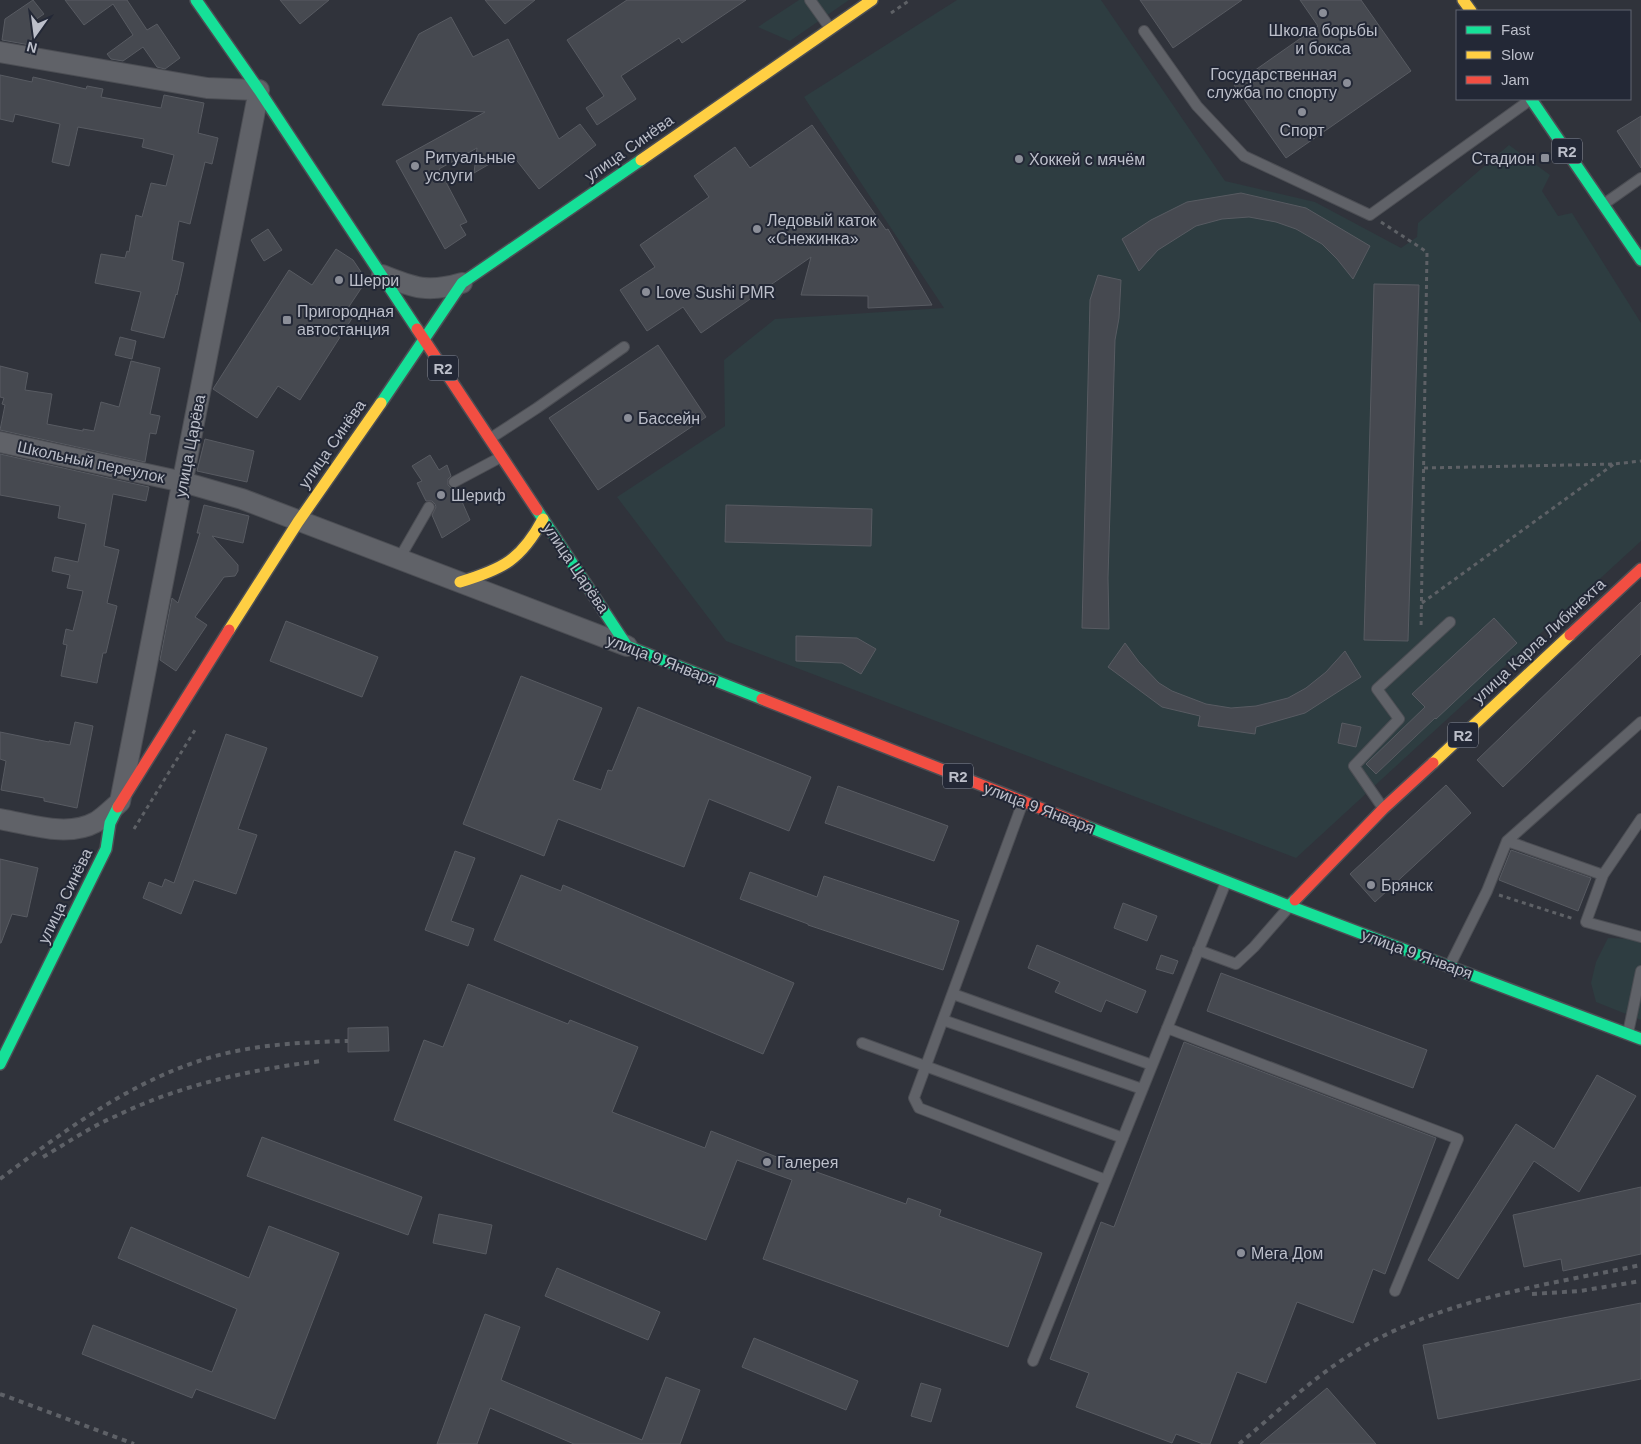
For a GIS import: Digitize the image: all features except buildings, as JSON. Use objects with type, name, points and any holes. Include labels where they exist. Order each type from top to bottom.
[{"type":"main road","name":"улица Царёва","points":[[196,0],[259,90],[382,274],[627,646]]},
{"type":"main road","name":"улица Синёва","points":[[0,1064],[106,849],[110,823],[120,802],[298,522],[425,340],[462,283],[872,0]]},
{"type":"main road","name":"R2","points":[[1532,100],[1641,260]]},
{"type":"main road","points":[[460,582],[491,573],[512,561],[535,536],[543,519]]},
{"type":"main road","name":"улица Карла Либкнехта","points":[[1289,906],[1384,808],[1641,569]]},
{"type":"main road","name":"улица 9 Января","points":[[627,646],[1227,882],[1641,1039]]},
{"type":"street","points":[[0,52],[207,88],[259,90]]},
{"type":"street","name":"улица Царёва","points":[[120,802],[259,90]]},
{"type":"street","points":[[382,274],[402,283],[422,288],[442,289],[462,283]]},
{"type":"street","name":"Школьный переулок","points":[[0,442],[183,482],[242,499],[298,522]]},
{"type":"street","name":"улица 9 Января","points":[[298,522],[399,558],[627,646]]},
{"type":"street","points":[[0,819],[66,830],[84,827],[96,822],[120,802]]},
{"type":"lane","points":[[810,0],[831,29]]},
{"type":"lane","points":[[1144,32],[1197,106],[1244,156],[1370,215],[1530,100]]},
{"type":"lane","points":[[1603,204],[1641,178]]},
{"type":"lane","points":[[490,438],[537,408],[624,347]]},
{"type":"lane","points":[[454,482],[502,456]]},
{"type":"lane","points":[[399,558],[429,507]]},
{"type":"lane","points":[[1384,808],[1354,766],[1399,719],[1377,689],[1450,622]]},
{"type":"lane","points":[[1450,967],[1487,891],[1507,841],[1641,722]]},
{"type":"lane","points":[[1023,802],[914,1098],[919,1108],[1106,1180]]},
{"type":"lane","points":[[1641,819],[1603,875],[1586,922],[1641,937]]},
{"type":"lane","points":[[1507,841],[1603,875]]},
{"type":"lane","points":[[1033,1361],[1227,882]]},
{"type":"lane","points":[[1198,950],[1236,964],[1254,947],[1289,906]]},
{"type":"lane","points":[[1628,1034],[1641,970]]},
{"type":"lane","points":[[953,994],[1152,1065]]},
{"type":"lane","points":[[943,1020],[1142,1090]]},
{"type":"lane","points":[[1167,1028],[1458,1139],[1395,1291]]},
{"type":"lane","points":[[862,1043],[1122,1138]]},
{"type":"path","points":[[1370,215],[1427,252],[1421,649]]},
{"type":"path","points":[[1424,468],[1614,464],[1641,460]]},
{"type":"path","points":[[1422,603],[1614,464]]},
{"type":"path","points":[[131,835],[198,726]]},
{"type":"path","points":[[1487,891],[1586,922]]},
{"type":"shaded area","points":[[799,0],[849,0],[790,41],[758,27]]},
{"type":"shaded area","points":[[957,0],[1101,0],[1225,181],[1315,202],[1401,248],[1417,237],[1418,223],[1509,145],[1550,175],[1542,191],[1558,216],[1572,213],[1641,323],[1641,541],[1296,858],[726,641],[617,497],[725,426],[724,360],[775,319],[944,308],[804,97]]},
{"type":"shaded area","points":[[1608,938],[1636,939],[1641,941],[1641,1020],[1596,1002],[1591,983],[1596,962]]},
{"type":"railway","points":[[0,1179],[106,1105],[133,1089],[192,1063],[254,1048],[348,1041]]},
{"type":"railway","points":[[43,1157],[106,1120],[165,1095],[243,1074],[322,1061]]},
{"type":"railway","points":[[1239,1444],[1304,1389],[1345,1358],[1379,1338],[1414,1322],[1451,1309],[1527,1288],[1641,1265]]},
{"type":"railway","points":[[1532,1294],[1580,1291],[1641,1281]]},
{"type":"railway","points":[[0,1394],[134,1444]]},
{"type":"traffic: fast","points":[[196,0],[259,90],[417,329]]},
{"type":"traffic: fast","points":[[1532,100],[1641,260]]},
{"type":"traffic: fast","points":[[381,403],[462,283],[641,160]]},
{"type":"traffic: fast","points":[[537,510],[627,646],[762,699]]},
{"type":"traffic: fast","points":[[0,1064],[106,849],[110,823],[118,807]]},
{"type":"traffic: fast","points":[[1086,826],[1289,906],[1295,900]]},
{"type":"traffic: fast","points":[[1289,906],[1641,1039]]},
{"type":"traffic: slow","points":[[641,160],[872,0]]},
{"type":"traffic: slow","points":[[1463,0],[1470,10]]},
{"type":"traffic: slow","points":[[229,630],[298,522],[381,403]]},
{"type":"traffic: slow","points":[[460,582],[488,572],[509,561],[527,544],[543,519]]},
{"type":"traffic: slow","points":[[1433,763],[1570,635]]},
{"type":"traffic: jam","points":[[417,329],[537,510]]},
{"type":"traffic: jam","points":[[1570,635],[1641,569]]},
{"type":"traffic: jam","points":[[118,807],[229,630]]},
{"type":"traffic: jam","points":[[762,699],[1086,826]]},
{"type":"traffic: jam","points":[[1295,900],[1384,808],[1433,763]]},
{"type":"place","name":"Школа борьбы и бокса","points":[[1323,13]]},
{"type":"place","name":"Государственная служба по спорту","points":[[1347,83]]},
{"type":"place","name":"Спорт","points":[[1302,112]]},
{"type":"place","name":"Стадион","points":[[1545,158]]},
{"type":"place","name":"Хоккей с мячём","points":[[1019,159]]},
{"type":"place","name":"Ритуальные услуги","points":[[415,166]]},
{"type":"place","name":"Ледовый каток «Снежинка»","points":[[757,229]]},
{"type":"place","name":"Шерри","points":[[339,280]]},
{"type":"place","name":"Love Sushi PMR","points":[[646,292]]},
{"type":"place","name":"Пригородная автостанция","points":[[287,320]]},
{"type":"place","name":"Бассейн","points":[[628,418]]},
{"type":"place","name":"Шериф","points":[[441,495]]},
{"type":"place","name":"Брянск","points":[[1371,885]]},
{"type":"place","name":"Галерея","points":[[767,1162]]},
{"type":"place","name":"Мега Дом","points":[[1241,1253]]}]
